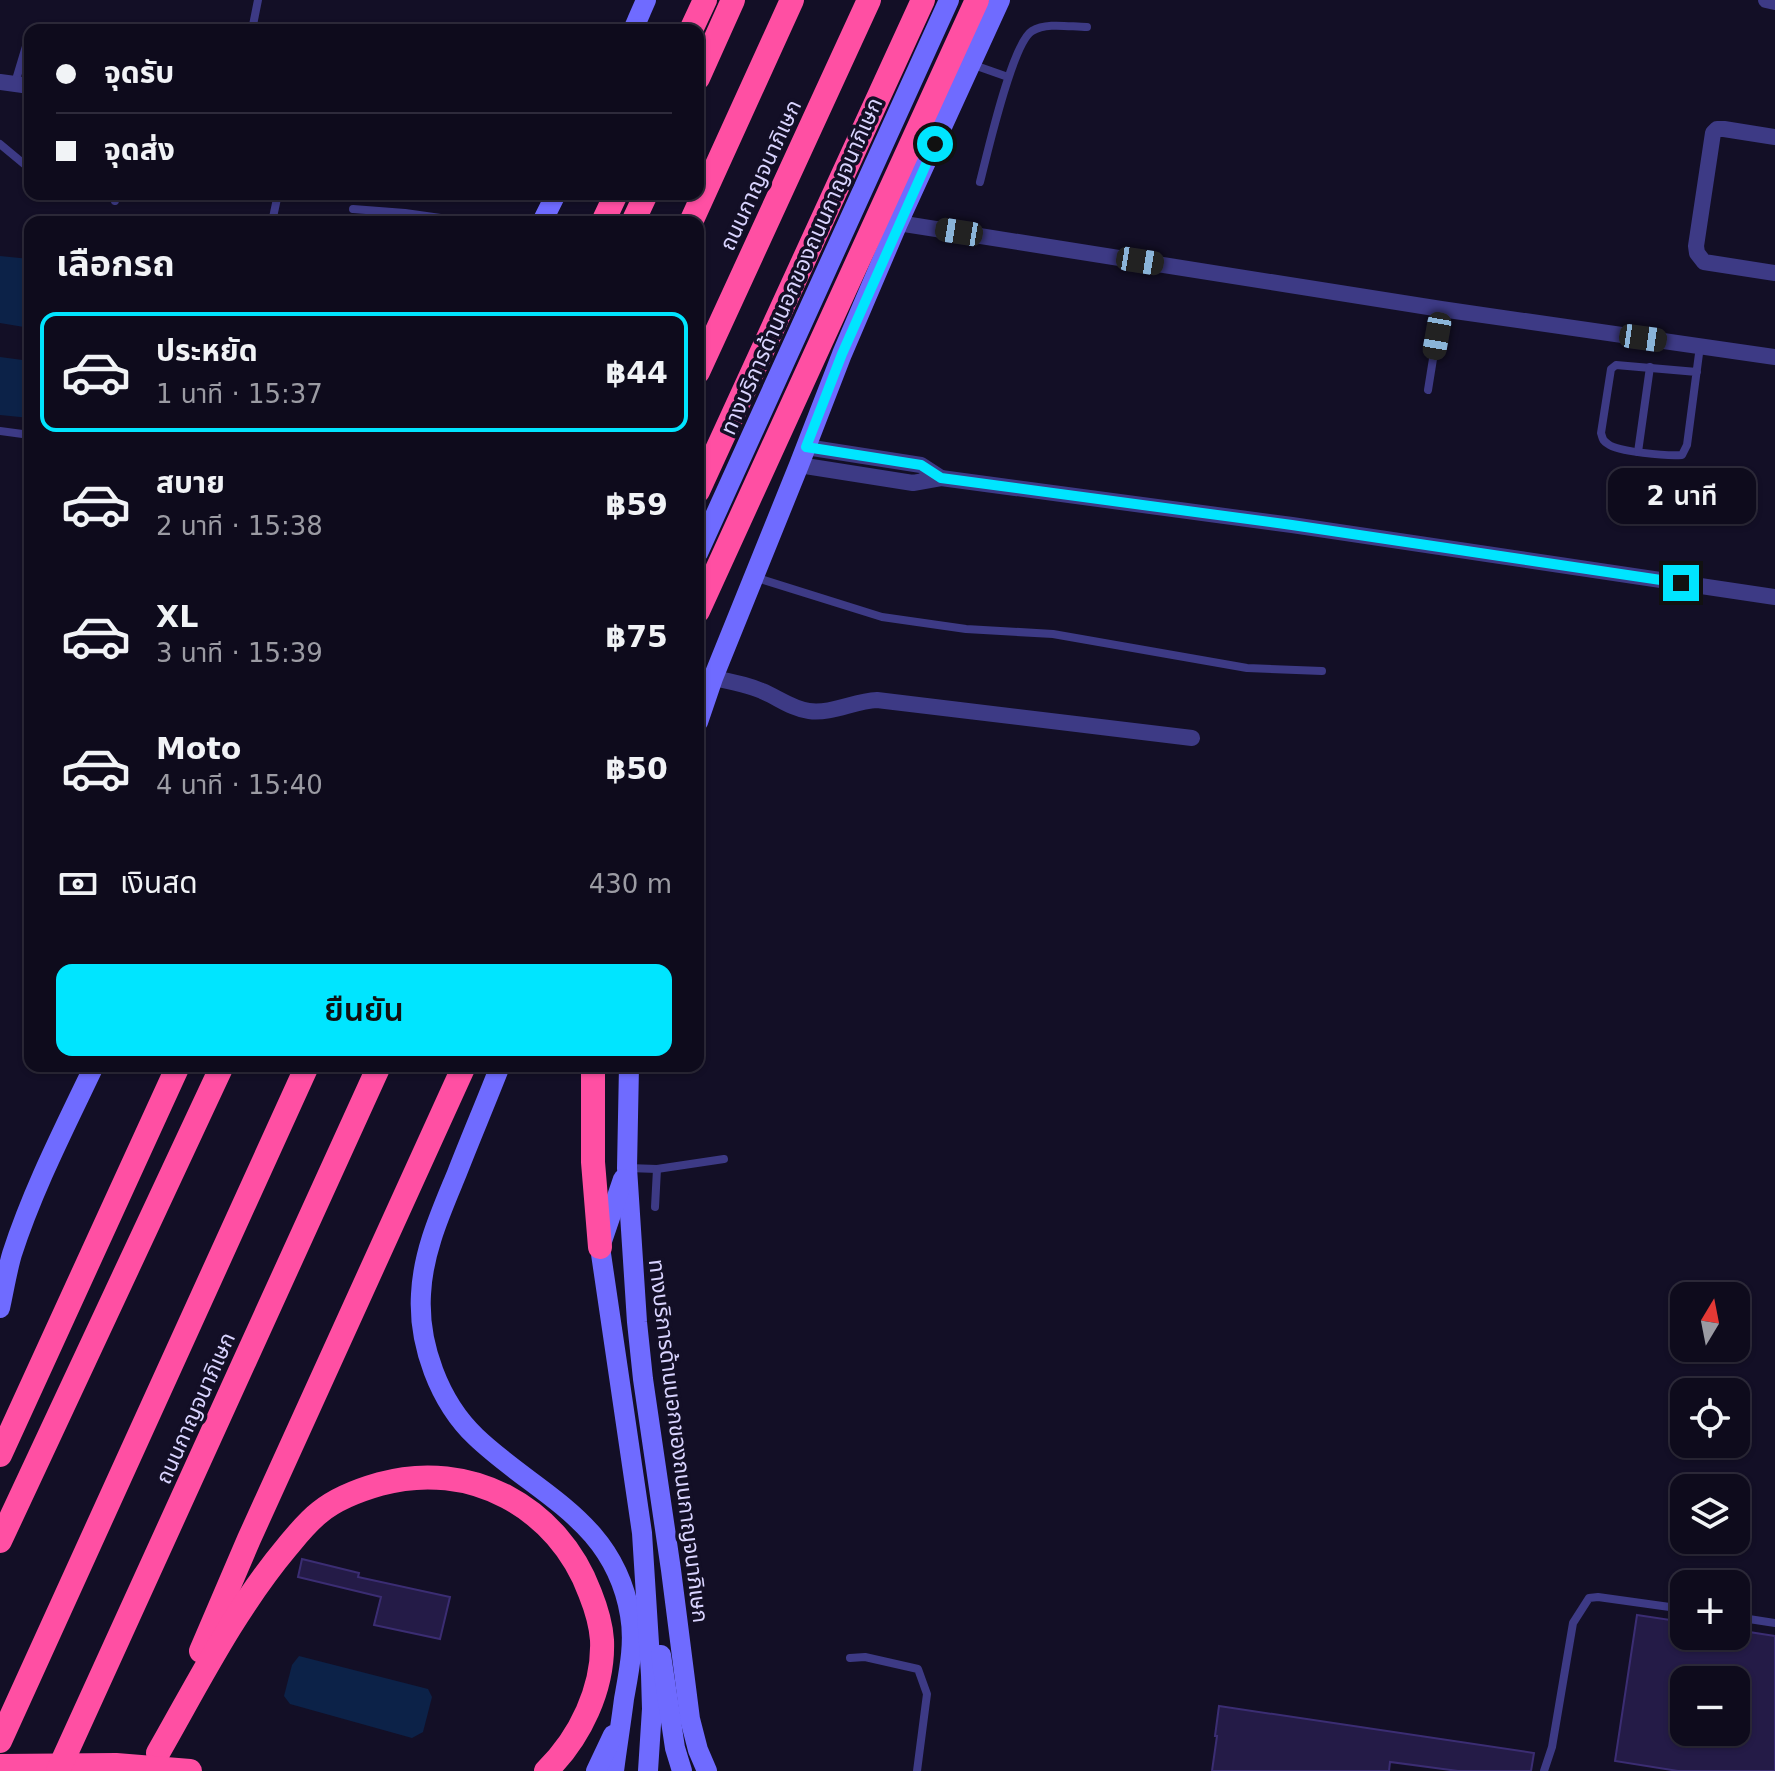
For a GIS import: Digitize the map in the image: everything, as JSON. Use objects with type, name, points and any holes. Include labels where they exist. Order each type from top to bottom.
[{"type":"highway","points":[[694,24],[705,0]]},
{"type":"highway","points":[[704,65],[733,0]]},
{"type":"highway","name":"ถนนกาญจนาภิเษก","points":[[704,193],[792,0]]},
{"type":"highway","name":"ถนนกาญจนาภิเษก","points":[[704,359],[869,0]]},
{"type":"highway","points":[[704,478],[923,0]]},
{"type":"highway","points":[[704,598],[977,0]]},
{"type":"highway","points":[[0,1455],[175,1072]]},
{"type":"highway","points":[[0,1541],[219,1072]]},
{"type":"highway","name":"ถนนกาญจนาภิเษก","points":[[0,1741],[304,1072]]},
{"type":"highway","name":"ถนนกาญจนาภิเษก","points":[[58,1771],[376,1072]]},
{"type":"highway","points":[[154,1762],[249,1539],[461,1072]]},
{"type":"highway","points":[[593,1072],[593,1162],[600,1247]]},
{"type":"highway","points":[[154,1762],[240,1610],[304,1527],[339,1499],[370,1487],[427,1476],[475,1484],[518,1503],[534,1514],[569,1550],[584,1577],[600,1624],[600,1668],[595,1690],[574,1736],[546,1771]]},
{"type":"highway","points":[[0,1766],[116,1765],[190,1771]]},
{"type":"main road","points":[[636,24],[646,0]]},
{"type":"main road","name":"ทางบริการด้านนอกของถนนกาญจนาภิเษก","points":[[704,540],[949,0]]},
{"type":"main road","points":[[988,28],[990,0]]},
{"type":"main road","points":[[704,704],[842,354],[1000,0]]},
{"type":"main road","points":[[0,1308],[23,1224],[91,1072]]},
{"type":"main road","points":[[498,1072],[427,1251],[421,1292],[424,1337],[441,1389],[462,1422],[504,1461],[575,1515],[601,1546],[617,1573],[630,1616],[632,1637],[614,1771]]},
{"type":"main road","name":"ทางบริการด้านนอกของถนนกาญจนาภิเษก","points":[[629,1072],[627,1168],[643,1379],[690,1719],[707,1771]]},
{"type":"main road","points":[[627,1168],[600,1247],[675,1748],[682,1771]]},
{"type":"main road","points":[[642,1533],[652,1709],[648,1771]]},
{"type":"main road","points":[[596,1771],[621,1719]]},
{"type":"street","points":[[1766,0],[1775,2]]},
{"type":"street","points":[[1775,137],[1724,129],[1713,133],[1696,246],[1704,262],[1775,273]]},
{"type":"street","points":[[898,223],[1441,309],[1775,357]]},
{"type":"street","points":[[803,456],[921,465],[941,478],[1292,525],[1775,597]]},
{"type":"street","points":[[713,678],[764,691],[806,711],[824,711],[877,700],[1192,738]]},
{"type":"lane","points":[[253,24],[258,0]]},
{"type":"lane","points":[[980,182],[1008,77],[1024,38],[1033,30],[1047,26],[1087,27]]},
{"type":"lane","points":[[15,84],[24,53]]},
{"type":"lane","points":[[971,64],[1008,77]]},
{"type":"lane","points":[[0,144],[24,164]]},
{"type":"lane","points":[[353,209],[426,216]]},
{"type":"lane","points":[[1428,390],[1441,309]]},
{"type":"lane","points":[[1697,372],[1616,365],[1611,369],[1601,433],[1603,441],[1611,447],[1638,452],[1682,455],[1685,451],[1697,372],[1700,346]]},
{"type":"lane","points":[[1638,452],[1650,367]]},
{"type":"lane","points":[[0,431],[24,434]]},
{"type":"lane","points":[[753,576],[882,617],[966,629],[1053,634],[1247,668],[1322,671]]},
{"type":"lane","points":[[627,1168],[657,1169],[724,1159]]},
{"type":"lane","points":[[655,1207],[657,1169]]},
{"type":"lane","points":[[1544,1771],[1552,1747],[1573,1623],[1589,1598],[1670,1607]]},
{"type":"lane","points":[[1750,1619],[1775,1623]]},
{"type":"lane","points":[[850,1658],[865,1657],[918,1669],[927,1694],[917,1771]]},
{"type":"water","points":[[0,256],[24,258],[24,327],[0,323]]},
{"type":"water","points":[[0,357],[24,360],[24,417],[0,415]]},
{"type":"water","points":[[299,1656],[428,1689],[432,1697],[423,1732],[412,1738],[290,1704],[284,1696],[292,1665]]},
{"type":"building","points":[[302,1559],[359,1573],[358,1577],[450,1597],[440,1639],[374,1625],[381,1597],[298,1577]]},
{"type":"building","points":[[1637,1615],[1670,1620],[1670,1650],[1750,1650],[1750,1632],[1775,1636],[1775,1771],[1678,1771],[1615,1761]]},
{"type":"building","points":[[1219,1706],[1534,1753],[1531,1771],[1458,1771],[1390,1762],[1389,1771],[1212,1771]]},
{"type":"route","points":[[935,144],[842,354],[806,447],[921,465],[941,478],[1292,525],[1681,583]]}]
